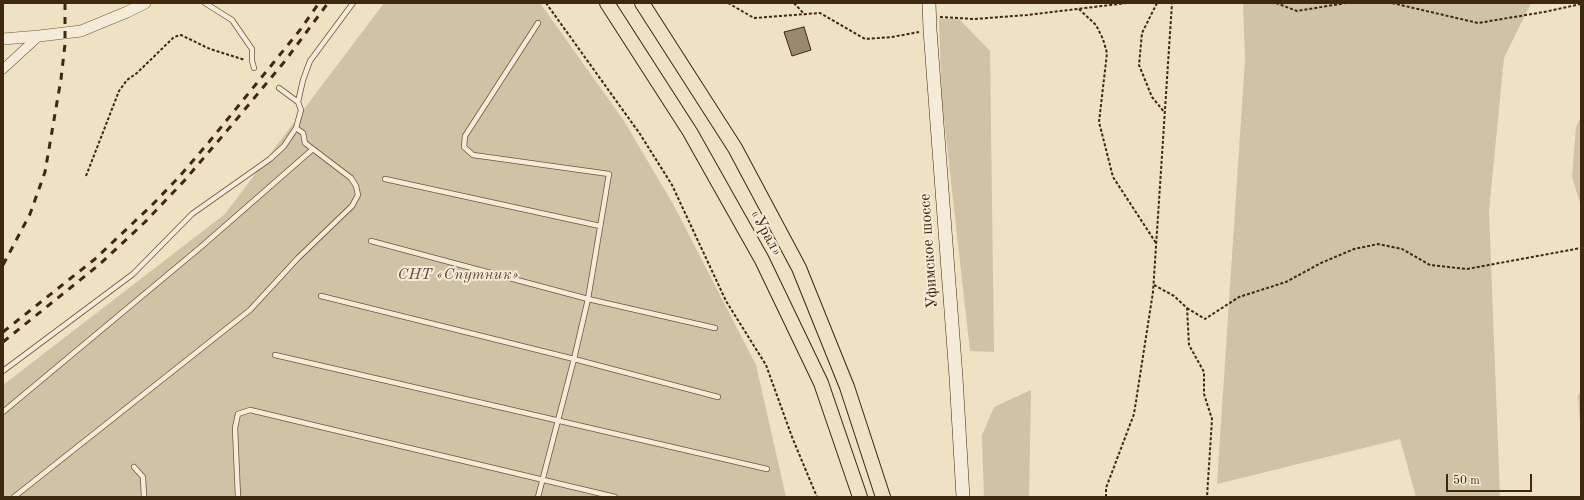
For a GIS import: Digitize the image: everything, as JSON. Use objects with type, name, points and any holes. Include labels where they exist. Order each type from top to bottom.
[{"type":"main road","name":"«Урал»","points":[[606,3],[690,132],[762,260],[821,383],[860,497]]},
{"type":"main road","name":"«Урал»","points":[[642,3],[735,148],[798,268],[847,387],[883,497]]},
{"type":"main road","name":"Уфимское шоссе","points":[[929,3],[956,376],[963,497]]},
{"type":"street","points":[[3,39],[81,31],[145,3]]},
{"type":"street","points":[[3,69],[39,36]]},
{"type":"lane","points":[[205,3],[232,20],[252,50],[252,62],[254,68]]},
{"type":"lane","points":[[298,102],[303,80],[310,61],[353,3]]},
{"type":"lane","points":[[538,23],[465,136],[464,147],[473,155],[609,174],[588,299],[538,497]]},
{"type":"lane","points":[[3,371],[133,274],[192,214],[270,159],[284,146],[296,128],[301,110],[298,102],[279,88]]},
{"type":"lane","points":[[14,497],[250,310],[298,258],[352,206],[358,195],[356,186],[351,178],[304,142],[303,133],[296,128]]},
{"type":"lane","points":[[3,412],[202,246],[313,149]]},
{"type":"lane","points":[[385,179],[600,226]]},
{"type":"lane","points":[[371,241],[588,299],[715,328]]},
{"type":"lane","points":[[321,296],[574,358],[718,397]]},
{"type":"lane","points":[[276,355],[767,469]]},
{"type":"lane","points":[[238,497],[235,428],[238,414],[250,410],[614,497]]},
{"type":"lane","points":[[134,467],[143,477],[144,497]]},
{"type":"path","points":[[546,3],[636,128],[672,185],[726,301],[766,365],[792,437],[817,497]]},
{"type":"path","points":[[728,3],[754,18],[820,13],[865,39],[892,37],[930,30]]},
{"type":"path","points":[[794,3],[805,15]]},
{"type":"path","points":[[929,16],[975,19],[1027,15],[1127,3]]},
{"type":"path","points":[[1157,3],[1142,33],[1139,65],[1152,97],[1165,113]]},
{"type":"path","points":[[1106,497],[1106,488],[1134,414],[1153,285],[1172,3]]},
{"type":"path","points":[[1276,3],[1297,11],[1346,3]]},
{"type":"path","points":[[1392,3],[1478,23],[1581,4]]},
{"type":"path","points":[[1079,9],[1096,25],[1103,39],[1107,53],[1099,122],[1113,177],[1156,243]]},
{"type":"path","points":[[86,176],[119,91],[127,80],[137,73],[174,37],[181,35],[210,49],[252,62]]},
{"type":"path","points":[[1153,285],[1174,296],[1186,308],[1205,319],[1239,297],[1286,282],[1321,263],[1354,249],[1378,244],[1402,249],[1430,266],[1467,269],[1581,248]]},
{"type":"path","points":[[1186,308],[1190,345],[1204,372],[1204,394],[1212,419],[1207,497]]},
{"type":"green space","name":"СНТ «Спутник»","points":[[384,3],[540,3],[624,121],[673,204],[756,365],[786,497],[3,497],[3,385],[225,214]]},
{"type":"green space","points":[[1243,3],[1531,3],[1504,58],[1489,211],[1500,497],[1416,497],[1400,439],[1217,484],[1245,59]]},
{"type":"green space","points":[[939,19],[959,19],[990,51],[994,352],[970,351],[942,101]]},
{"type":"green space","points":[[1581,116],[1581,206],[1572,177],[1576,127]]},
{"type":"green space","points":[[1031,390],[1029,497],[984,497],[982,435],[994,407]]},
{"type":"green space","points":[[1581,392],[1581,437],[1578,395]]},
{"type":"building","points":[[804,27],[811,50],[792,56],[784,32]]},
{"type":"railway","points":[[3,265],[30,214],[45,172],[61,79],[65,44],[65,3]]},
{"type":"railway","points":[[3,332],[95,259],[179,177],[300,30],[319,3]]},
{"type":"railway","points":[[3,342],[100,264],[145,222],[184,181],[231,126],[285,61],[328,3]]}]
